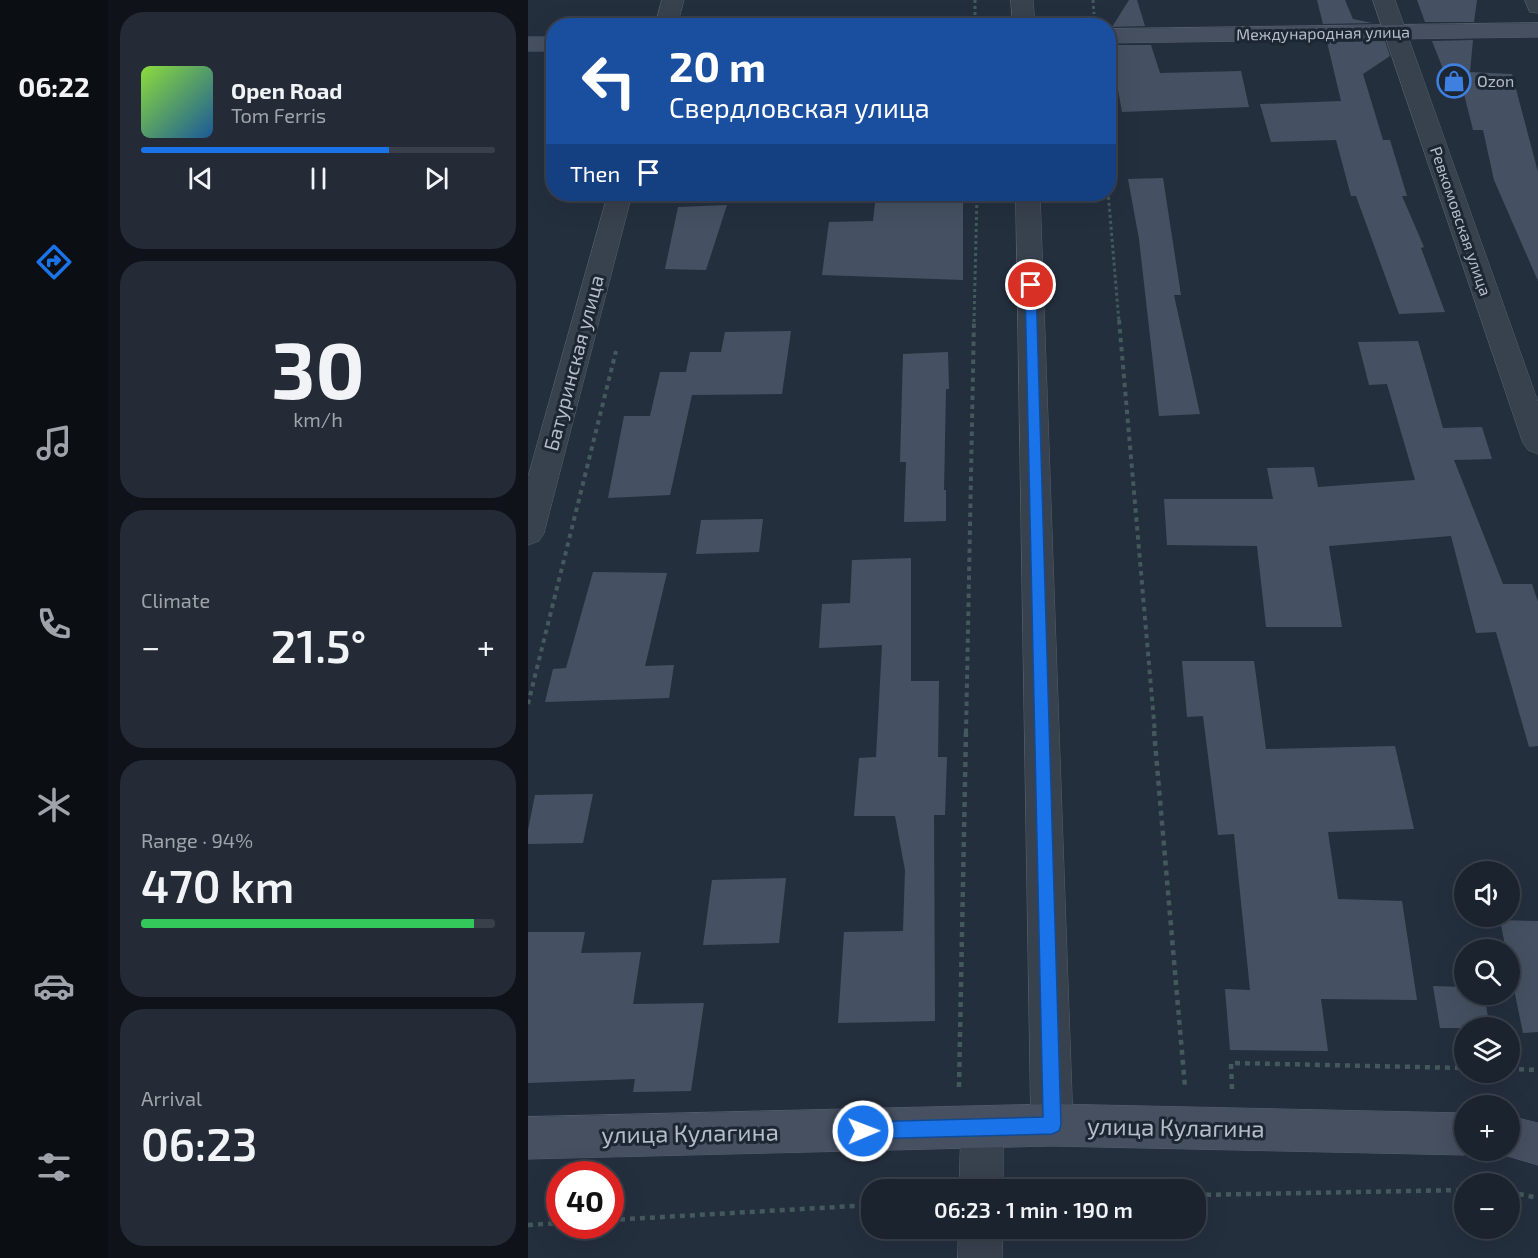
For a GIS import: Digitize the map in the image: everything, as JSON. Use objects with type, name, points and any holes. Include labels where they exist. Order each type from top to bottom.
[{"type":"street","points":[[668,18],[673,0]]},
{"type":"street","points":[[1022,0],[1023,18]]},
{"type":"street","name":"Ревкомовская улица","points":[[1384,0],[1538,443]]},
{"type":"street","points":[[1536,0],[1538,7]]},
{"type":"street","name":"Международная улица","points":[[1116,36],[1538,30]]},
{"type":"street","points":[[528,44],[546,44]]},
{"type":"street","name":"Батуринская улица","points":[[528,533],[618,201]]},
{"type":"street","points":[[1028,201],[1052,1125]]},
{"type":"street","points":[[970,1113],[979,1179]]},
{"type":"street","name":"улица Кулагина","points":[[528,1138],[970,1113],[1052,1125],[1454,1134]]},
{"type":"street","points":[[1520,1140],[1538,1144]]},
{"type":"street","points":[[980,1258],[981,1239]]},
{"type":"path","points":[[975,0],[975,18]]},
{"type":"path","points":[[1093,0],[1095,16]]},
{"type":"path","points":[[970,1113],[977,201]]},
{"type":"path","points":[[1109,201],[1185,1090]]},
{"type":"path","points":[[528,704],[618,344]]},
{"type":"path","points":[[1520,1069],[1538,1070]]},
{"type":"path","points":[[1206,1195],[1454,1190]]},
{"type":"path","points":[[1520,1194],[1538,1198]]},
{"type":"path","points":[[624,1219],[861,1206]]},
{"type":"path","points":[[528,1225],[546,1224]]},
{"type":"building","points":[[1129,0],[1137,0],[1145,26],[1116,27],[1116,21]]},
{"type":"building","points":[[1317,0],[1345,0],[1353,19],[1372,23],[1323,24]]},
{"type":"building","points":[[1417,0],[1477,0],[1474,22],[1425,22]]},
{"type":"building","points":[[1473,40],[1470,72],[1512,74],[1538,172],[1538,281],[1494,180],[1483,130],[1473,130],[1459,74],[1443,69],[1432,41]]},
{"type":"building","points":[[1385,41],[1390,56],[1363,74],[1383,140],[1390,140],[1407,196],[1402,196],[1424,247],[1421,248],[1445,312],[1399,314],[1356,196],[1351,196],[1336,140],[1271,142],[1260,104],[1341,101],[1327,42]]},
{"type":"building","points":[[1116,45],[1151,45],[1160,73],[1241,71],[1249,107],[1122,112],[1116,79]]},
{"type":"building","points":[[1163,178],[1181,295],[1174,295],[1200,414],[1159,416],[1139,239],[1128,179]]},
{"type":"building","points":[[875,201],[963,201],[963,280],[822,275],[829,222],[873,221]]},
{"type":"building","points":[[727,205],[706,270],[665,269],[678,207]]},
{"type":"building","points":[[791,331],[782,394],[692,395],[670,495],[608,498],[624,416],[650,416],[660,372],[686,372],[690,352],[721,352],[725,332]]},
{"type":"building","points":[[1418,341],[1443,428],[1482,427],[1492,459],[1454,460],[1503,584],[1532,584],[1538,602],[1538,746],[1529,747],[1496,632],[1476,633],[1451,536],[1329,546],[1342,627],[1266,627],[1257,546],[1167,545],[1164,499],[1273,499],[1267,468],[1314,467],[1318,487],[1415,480],[1387,384],[1369,385],[1358,342]]},
{"type":"building","points":[[948,352],[949,389],[946,389],[944,490],[946,490],[946,521],[904,522],[906,462],[900,462],[903,354]]},
{"type":"building","points":[[763,519],[759,552],[696,554],[701,520]]},
{"type":"building","points":[[911,558],[911,681],[939,681],[938,757],[947,757],[945,815],[934,815],[935,1021],[838,1023],[844,932],[903,931],[905,870],[895,816],[854,816],[859,758],[876,757],[882,645],[819,648],[822,604],[850,603],[852,560]]},
{"type":"building","points":[[593,572],[667,573],[645,666],[674,665],[669,698],[545,702],[553,669],[566,668]]},
{"type":"building","points":[[1182,661],[1254,661],[1266,749],[1395,746],[1414,829],[1328,832],[1338,899],[1402,901],[1417,1000],[1321,999],[1328,1051],[1230,1050],[1225,989],[1250,990],[1234,834],[1218,835],[1203,716],[1187,717]]},
{"type":"building","points":[[593,794],[583,843],[528,844],[528,830],[535,795]]},
{"type":"building","points":[[786,878],[779,943],[703,945],[712,880]]},
{"type":"building","points":[[1520,921],[1538,921],[1538,1032],[1523,1033],[1517,1005],[1520,1005],[1520,939],[1504,939],[1501,927],[1520,927]]},
{"type":"building","points":[[528,932],[585,932],[581,953],[641,952],[633,1004],[704,1003],[691,1091],[633,1092],[635,1079],[528,1083]]},
{"type":"building","points":[[1433,986],[1454,987],[1454,1005],[1486,1005],[1488,1017],[1454,1017],[1454,1028],[1440,1028]]},
{"type":"place","name":"Ozon","points":[[1454,81]]},
{"type":"route","points":[[863,1131],[1052,1125],[1031,285]]}]
